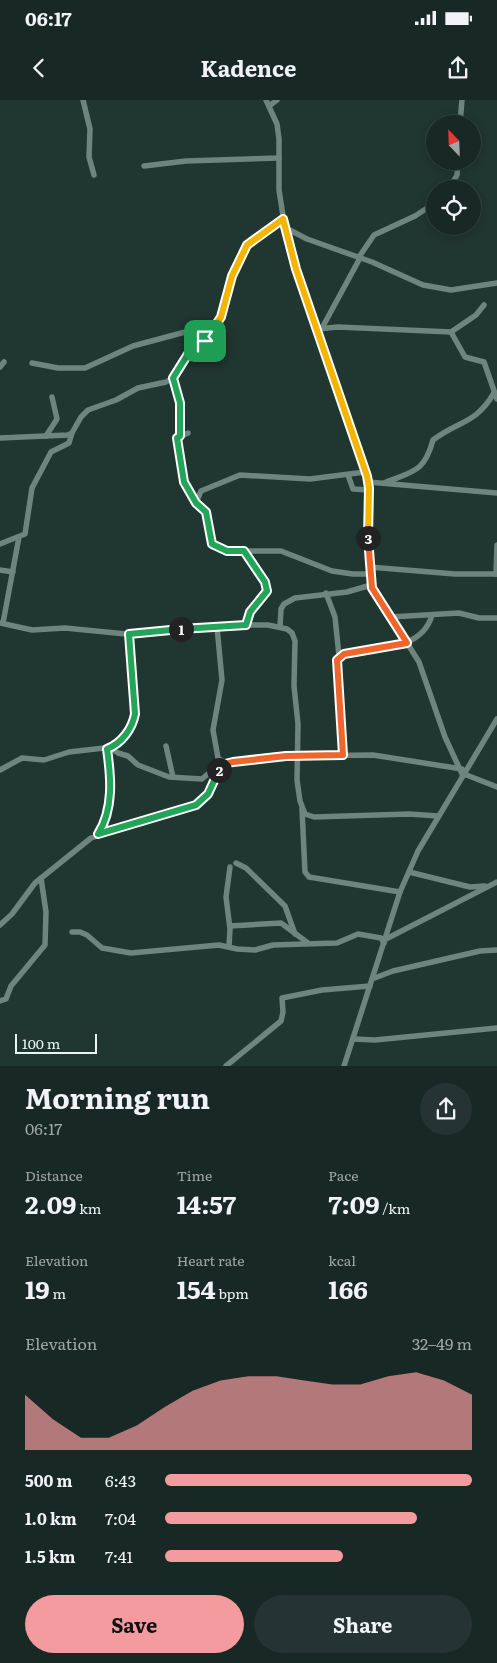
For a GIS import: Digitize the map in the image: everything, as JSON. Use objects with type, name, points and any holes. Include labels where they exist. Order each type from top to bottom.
[{"type":"street","points":[[83,100],[90,129],[89,157],[94,175]]},
{"type":"street","points":[[277,100],[267,103],[277,124],[279,190],[284,227],[296,269],[320,329],[339,400],[368,482],[369,570],[372,585],[377,598],[419,662],[445,737],[463,773]]},
{"type":"street","points":[[461,115],[462,100]]},
{"type":"street","points":[[144,166],[186,161],[279,158]]},
{"type":"street","points":[[320,329],[374,235],[426,209]]},
{"type":"street","points":[[283,219],[247,245],[232,276],[221,317],[205,341],[188,354],[173,378],[166,382],[138,388],[116,400],[88,410],[80,417],[69,443],[51,452],[32,488],[27,508],[27,530],[20,538],[2,623],[32,630],[65,628],[104,634],[129,634],[246,625],[280,627],[291,631],[295,641],[294,686],[298,724],[297,780],[302,809],[305,872],[309,877],[400,892]]},
{"type":"street","points":[[284,227],[307,239],[360,257],[416,282],[438,288],[460,290],[497,283]]},
{"type":"street","points":[[320,329],[450,332],[476,315],[484,305]]},
{"type":"street","points":[[32,363],[58,368],[85,368],[134,346],[189,331],[213,330]]},
{"type":"street","points":[[384,483],[419,469],[425,462],[433,440],[475,417],[496,396],[484,362],[465,356],[450,332]]},
{"type":"street","points":[[173,378],[180,403],[180,436]]},
{"type":"street","points":[[46,436],[57,419],[52,397]]},
{"type":"street","points":[[0,438],[64,436],[72,433]]},
{"type":"street","points":[[188,433],[177,437],[184,482],[196,503],[206,512],[212,544],[227,551],[281,551],[332,571],[353,574],[369,570],[496,574],[497,545]]},
{"type":"street","points":[[196,503],[201,491],[240,475],[310,479],[365,472]]},
{"type":"street","points":[[348,475],[353,489],[369,490]]},
{"type":"street","points":[[368,482],[497,493]]},
{"type":"street","points":[[0,544],[20,538]]},
{"type":"street","points":[[244,551],[265,582],[267,591],[250,612],[246,625]]},
{"type":"street","points":[[0,570],[13,572]]},
{"type":"street","points":[[280,627],[280,616],[284,604],[295,598],[347,592],[372,585]]},
{"type":"street","points":[[326,594],[335,617],[339,656],[336,671],[343,755]]},
{"type":"street","points":[[390,617],[460,613],[479,618],[497,618]]},
{"type":"street","points":[[339,656],[407,643],[419,636],[432,615]]},
{"type":"street","points":[[217,627],[222,680],[214,737],[218,758],[225,764]]},
{"type":"street","points":[[0,770],[22,758],[44,760],[69,752],[109,748],[119,742],[133,725],[135,714],[129,634]]},
{"type":"street","points":[[344,1066],[400,892],[438,816],[497,719]]},
{"type":"street","points":[[166,746],[173,777]]},
{"type":"street","points":[[109,748],[128,756],[138,765],[173,777],[202,779],[209,773],[218,772]]},
{"type":"street","points":[[98,834],[104,822],[110,798],[109,748]]},
{"type":"street","points":[[0,925],[41,878],[98,834],[196,805],[208,794],[218,772],[225,764],[297,756],[383,755],[463,773],[497,787]]},
{"type":"street","points":[[302,809],[308,816],[314,817],[410,814],[438,816]]},
{"type":"street","points":[[236,862],[246,868],[285,906],[296,934]]},
{"type":"street","points":[[229,946],[230,926],[226,897],[230,867]]},
{"type":"street","points":[[409,872],[470,887],[494,883]]},
{"type":"street","points":[[0,1001],[6,998],[11,986],[45,945],[46,912],[41,878]]},
{"type":"street","points":[[385,941],[494,883]]},
{"type":"street","points":[[230,926],[281,923],[308,944]]},
{"type":"street","points":[[72,932],[80,932],[86,935],[102,948],[131,953],[229,946],[245,950],[273,945],[337,943],[358,934],[381,938],[385,941]]},
{"type":"street","points":[[372,978],[393,971],[480,951],[497,950]]},
{"type":"street","points":[[226,1066],[281,1022],[283,1012],[282,998],[322,990],[370,986]]},
{"type":"street","points":[[353,1039],[374,1040],[497,1028]]},
{"type":"route","points":[[283,219],[296,269],[339,400],[367,476],[369,488],[369,571],[372,588],[407,643],[339,656],[336,671],[343,755],[286,756],[225,764],[220,768],[208,794],[203,801],[196,805],[98,834],[109,808],[107,749],[113,747],[127,733],[133,725],[135,714],[133,665],[129,634],[194,627],[246,625],[250,612],[267,591],[265,582],[253,568],[244,551],[227,551],[216,548],[212,544],[206,512],[196,503],[184,482],[177,438],[180,436],[180,403],[173,378],[188,354],[205,341],[218,324],[232,276],[247,245],[283,219]]}]
